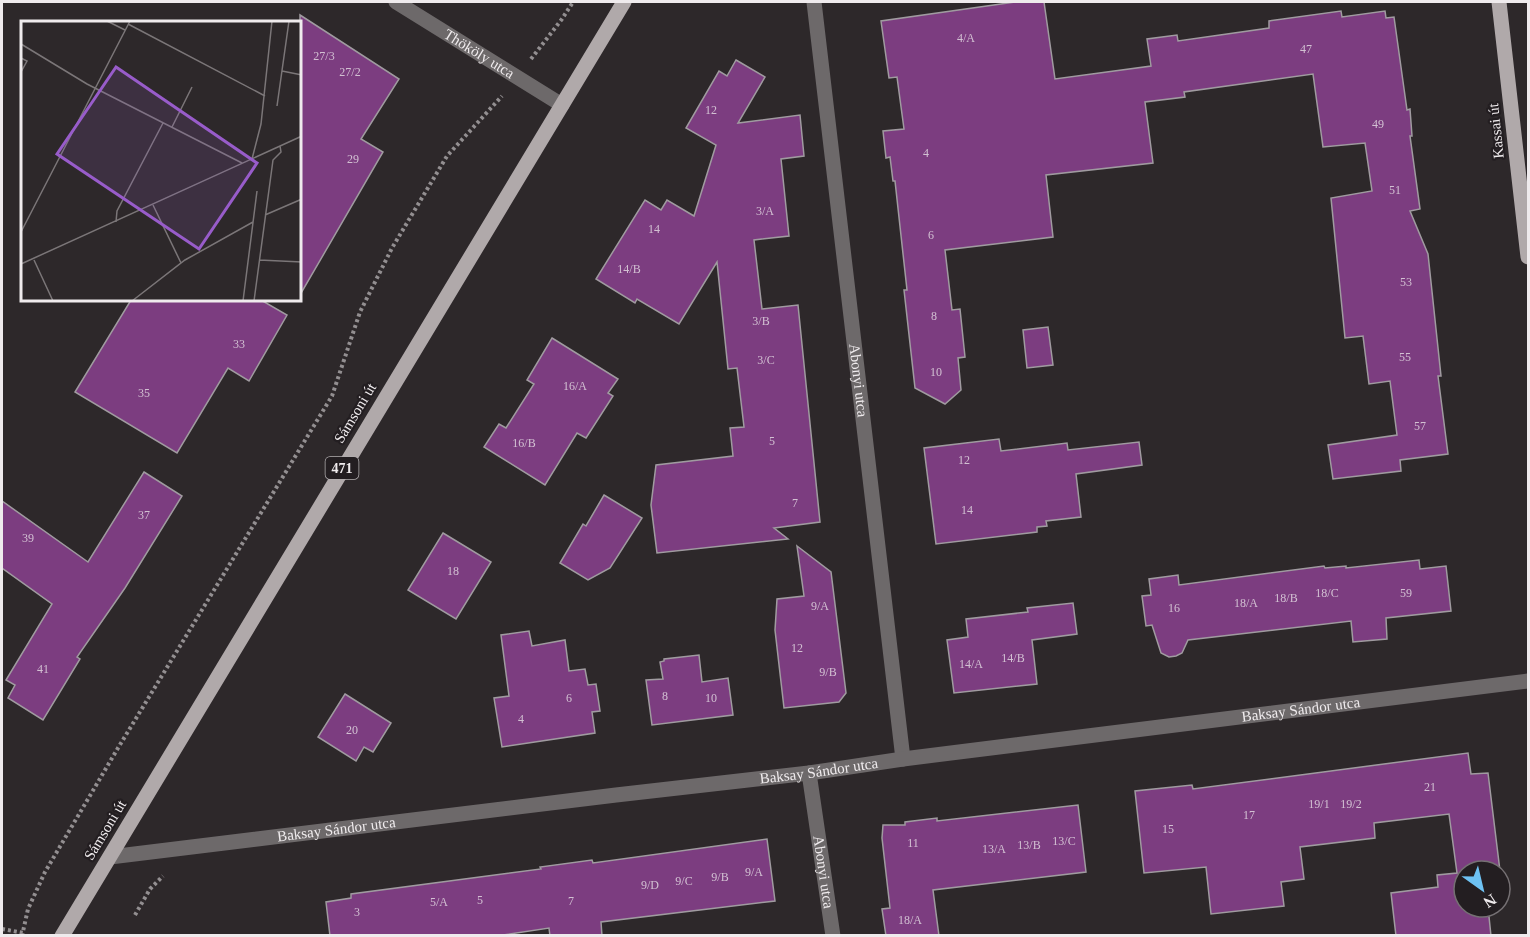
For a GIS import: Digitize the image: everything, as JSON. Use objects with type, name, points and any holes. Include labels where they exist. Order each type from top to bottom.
[{"type":"main road","name":"Sámsoni út","points":[[62,936],[624,2]]},
{"type":"main road","name":"Kassai út","points":[[1499,2],[1528,257]]},
{"type":"street","name":"Thököly utca","points":[[396,2],[562,105]]},
{"type":"street","name":"Abonyi utca","points":[[814,2],[903,759]]},
{"type":"street","name":"Baksay Sándor utca","points":[[110,857],[809,773],[903,759],[1528,681]]},
{"type":"street","name":"Abonyi utca","points":[[809,773],[833,936]]},
{"type":"path","points":[[2,929],[23,934],[28,909],[45,872],[332,396],[360,312],[392,248],[447,156],[517,77],[573,2]]},
{"type":"path","points":[[135,915],[150,889],[168,872]]},
{"type":"building","points":[[1015,2],[1044,2],[1055,79],[1151,66],[1147,39],[1177,35],[1178,41],[1269,28],[1269,21],[1341,11],[1342,17],[1385,11],[1386,18],[1394,17],[1407,110],[1410,109],[1412,136],[1410,136],[1420,209],[1410,211],[1428,254],[1441,376],[1438,376],[1448,454],[1400,460],[1401,471],[1333,479],[1328,445],[1397,435],[1390,381],[1369,384],[1363,336],[1345,338],[1331,198],[1372,191],[1365,143],[1323,147],[1313,74],[1184,92],[1185,97],[1145,102],[1153,163],[1046,175],[1053,237],[945,250],[952,310],[960,309],[965,357],[958,358],[961,390],[945,404],[915,388],[895,181],[893,181],[890,157],[886,158],[883,131],[904,129],[897,77],[889,78],[881,21]]},
{"type":"building","points":[[300,15],[399,79],[361,139],[383,152],[302,292],[302,21],[300,21]]},
{"type":"building","points":[[736,60],[765,77],[738,123],[800,115],[804,156],[781,159],[789,236],[754,240],[762,309],[798,305],[820,522],[774,528],[788,539],[657,553],[651,505],[656,465],[733,456],[730,428],[744,427],[737,368],[728,369],[717,262],[679,324],[637,299],[635,303],[596,279],[645,200],[661,210],[667,200],[694,216],[716,145],[686,128],[719,71],[727,76]]},
{"type":"building","points":[[130,302],[264,302],[287,315],[249,381],[228,368],[177,453],[75,392]]},
{"type":"building","points":[[1048,327],[1053,365],[1027,368],[1023,330]]},
{"type":"building","points":[[552,338],[618,379],[608,393],[613,396],[586,438],[577,433],[545,485],[484,447],[499,424],[506,428],[534,384],[527,380]]},
{"type":"building","points":[[999,439],[1001,451],[1067,443],[1068,450],[1139,442],[1142,465],[1076,474],[1081,517],[1046,521],[1047,526],[1037,527],[1037,532],[936,544],[924,448]]},
{"type":"building","points":[[144,472],[182,496],[125,588],[77,657],[80,659],[43,720],[8,698],[15,685],[6,680],[52,604],[2,568],[2,501],[88,562]]},
{"type":"building","points":[[604,495],[642,518],[610,568],[588,580],[560,563],[583,524],[586,526]]},
{"type":"building","points":[[443,533],[491,562],[456,619],[408,590]]},
{"type":"building","points":[[797,546],[831,572],[846,693],[839,702],[784,708],[775,630],[777,599],[804,596]]},
{"type":"building","points":[[1419,560],[1420,569],[1446,566],[1451,611],[1386,618],[1387,639],[1353,642],[1351,621],[1188,640],[1182,653],[1169,657],[1161,653],[1152,625],[1146,626],[1142,596],[1151,595],[1149,579],[1178,575],[1179,585],[1324,566],[1325,568],[1346,566],[1346,568]]},
{"type":"building","points":[[1073,603],[1077,634],[1032,640],[1037,684],[954,693],[947,640],[968,637],[966,619],[1028,612],[1027,608]]},
{"type":"building","points":[[529,631],[532,646],[565,640],[569,671],[585,669],[588,685],[596,684],[600,711],[592,712],[595,733],[502,747],[494,698],[509,696],[501,635]]},
{"type":"building","points":[[699,655],[702,682],[728,678],[733,715],[652,725],[646,680],[663,679],[660,662],[664,659]]},
{"type":"building","points":[[345,694],[391,723],[373,752],[364,747],[356,761],[318,737]]},
{"type":"building","points":[[1468,753],[1471,774],[1488,773],[1499,859],[1455,859],[1449,814],[1374,823],[1375,838],[1300,847],[1304,879],[1281,882],[1284,906],[1211,914],[1206,867],[1144,873],[1135,791],[1192,785],[1193,789]]},
{"type":"building","points":[[1078,805],[1086,872],[933,890],[939,936],[886,936],[882,909],[890,908],[882,838],[883,825],[905,825],[905,822],[937,818],[937,821]]},
{"type":"building","points":[[767,839],[775,901],[601,922],[602,936],[550,936],[549,928],[496,936],[330,936],[326,902],[351,898],[351,894],[592,860],[593,863]]},
{"type":"building","points":[[1452,874],[1452,919],[1489,919],[1491,936],[1396,936],[1391,893],[1438,887],[1437,875]]}]
